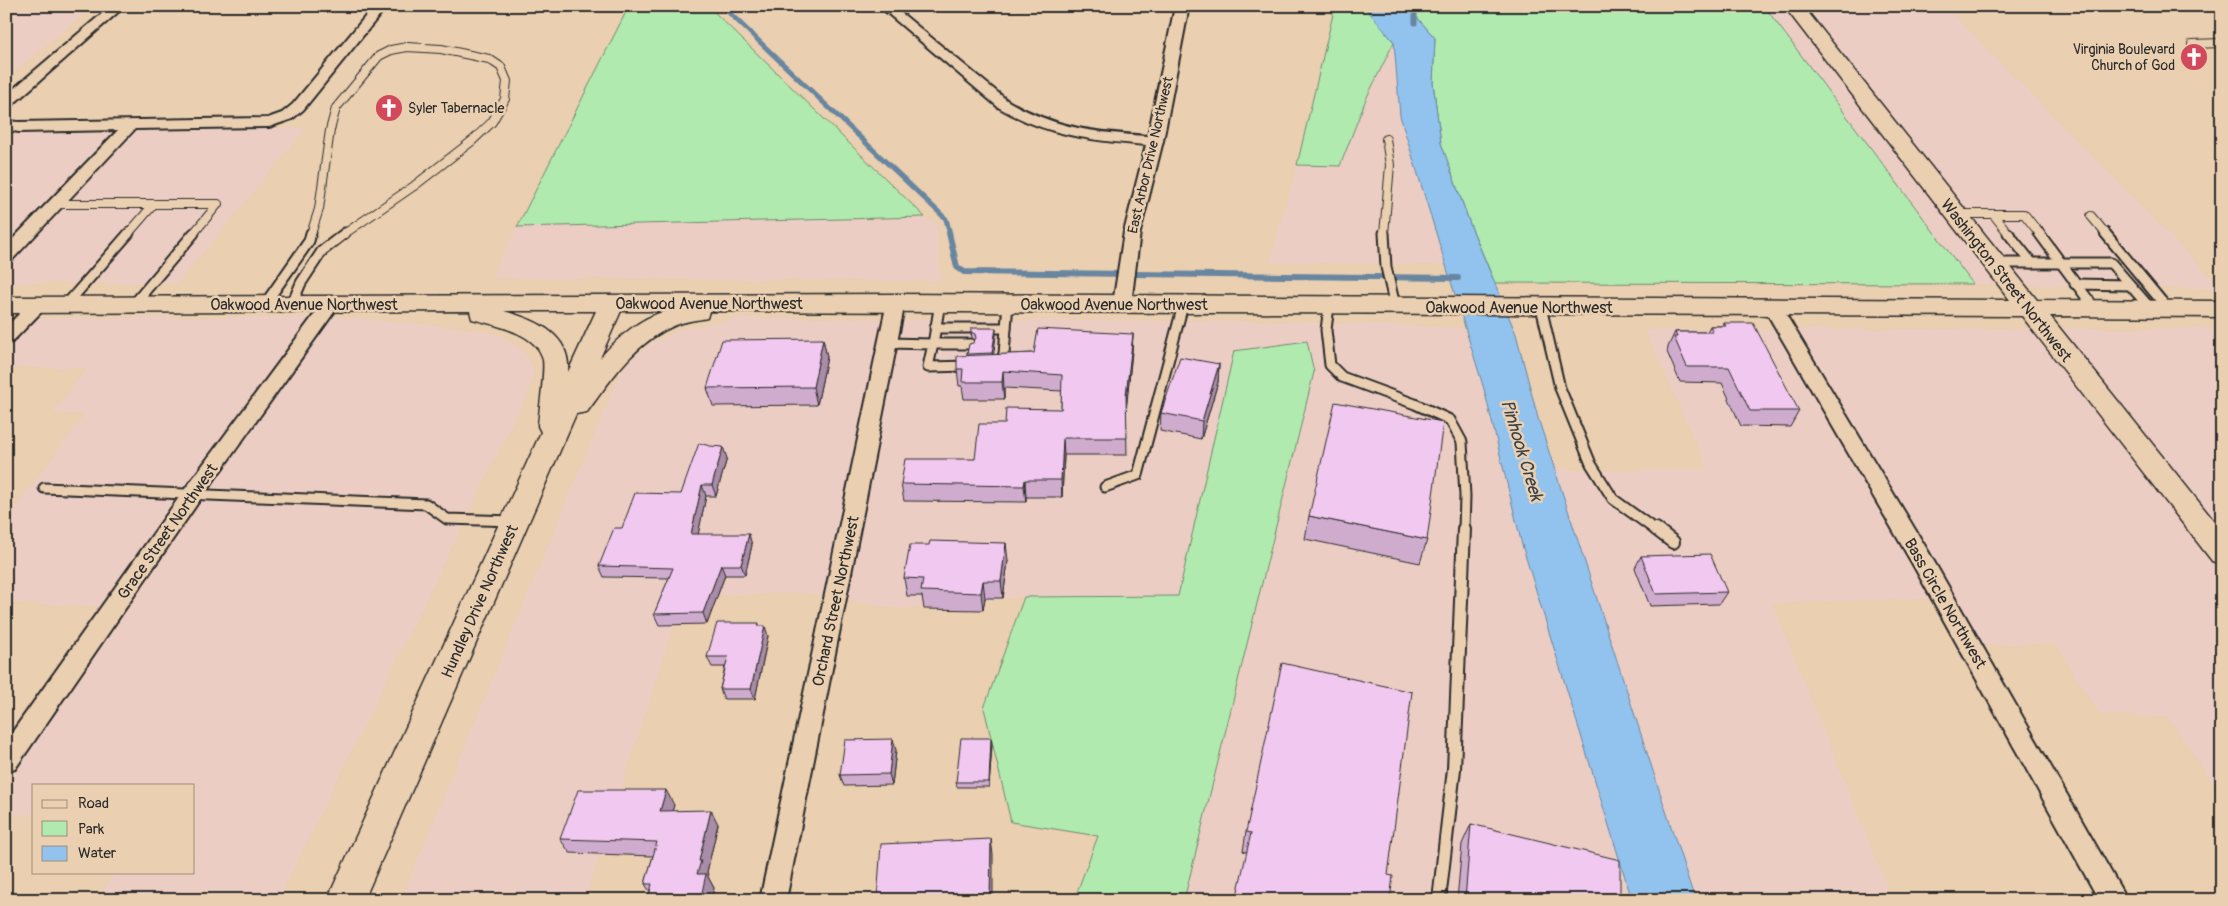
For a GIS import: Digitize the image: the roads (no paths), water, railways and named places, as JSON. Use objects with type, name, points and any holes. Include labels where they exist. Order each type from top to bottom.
[{"type":"street","points":[[6,103],[119,6]]},
{"type":"street","points":[[6,125],[19,127],[249,124],[269,122],[287,116],[298,107],[381,6]]},
{"type":"street","points":[[885,6],[1003,104],[1018,114],[1056,130],[1087,136],[1155,141]]},
{"type":"street","name":"East Arbor Drive Northwest","points":[[1124,285],[1132,232],[1155,141],[1182,6]]},
{"type":"street","name":"Washington Street Northwest","points":[[1793,6],[2222,553]]},
{"type":"street","points":[[6,256],[131,125]]},
{"type":"street","name":"Oakwood Avenue Northwest","points":[[6,305],[1008,303],[1124,285],[1182,304],[1329,306],[1393,295],[1449,306],[2222,309]]},
{"type":"street","name":"Orchard Street Northwest","points":[[773,900],[896,302]]},
{"type":"street","points":[[385,303],[487,314],[521,324],[546,340],[556,360],[553,380],[551,440]]},
{"type":"street","name":"Hundley Drive Northwest","points":[[345,900],[612,303]]},
{"type":"street","points":[[551,440],[618,354],[644,332],[668,319],[698,312],[760,303]]},
{"type":"street","name":"Grace Street Northwest","points":[[6,762],[192,495],[331,304]]},
{"type":"street","points":[[6,338],[38,305]]},
{"type":"street","name":"Bass Circle Northwest","points":[[1773,308],[1920,557],[2114,900]]},
{"type":"lane","points":[[2192,44],[2222,43]]},
{"type":"lane","points":[[265,304],[309,241],[319,209],[330,130],[336,108],[380,56],[391,50],[407,47],[441,49],[488,59],[501,67],[508,80],[504,99],[492,122],[472,141],[414,186],[353,227],[322,251],[301,283],[292,304]]},
{"type":"lane","points":[[1386,139],[1390,165],[1383,240],[1386,267],[1393,295]]},
{"type":"lane","points":[[56,204],[218,204],[134,304]]},
{"type":"lane","points":[[66,305],[154,204]]},
{"type":"lane","points":[[1955,214],[2024,214],[2095,309]]},
{"type":"lane","points":[[1992,214],[2032,263]]},
{"type":"lane","points":[[2091,216],[2160,309]]},
{"type":"lane","points":[[1994,263],[2111,263],[2129,285],[2160,309]]},
{"type":"lane","points":[[2075,284],[2129,285]]},
{"type":"lane","points":[[940,303],[928,366],[997,366],[1004,354],[1008,303]]},
{"type":"lane","points":[[1104,487],[1138,475],[1182,304]]},
{"type":"lane","points":[[1329,306],[1326,330],[1330,365],[1342,377],[1450,420],[1462,442],[1465,496],[1454,759],[1439,900]]},
{"type":"lane","points":[[1542,307],[1560,388],[1591,464],[1613,499],[1673,542]]},
{"type":"lane","points":[[936,328],[1006,328]]},
{"type":"lane","points":[[888,343],[970,344]]},
{"type":"lane","points":[[994,344],[1005,343]]},
{"type":"lane","points":[[44,488],[426,504],[447,518],[515,521]]},
{"type":"water","name":"Pinhook Creek","points":[[1364,6],[1407,6],[1435,38],[1433,83],[1441,143],[1470,224],[1516,334],[1538,418],[1695,900],[1632,900],[1522,545],[1484,389],[1400,116],[1394,42]]},
{"type":"waterway","points":[[722,6],[946,219],[950,234]]},
{"type":"waterway","points":[[1415,6],[1415,23]]},
{"type":"waterway","points":[[949,233],[957,267],[964,272],[1458,278]]},
{"type":"place","name":"Virginia Boulevard Church of God","points":[[2194,57]]},
{"type":"place","name":"Syler Tabernacle","points":[[389,108]]}]
